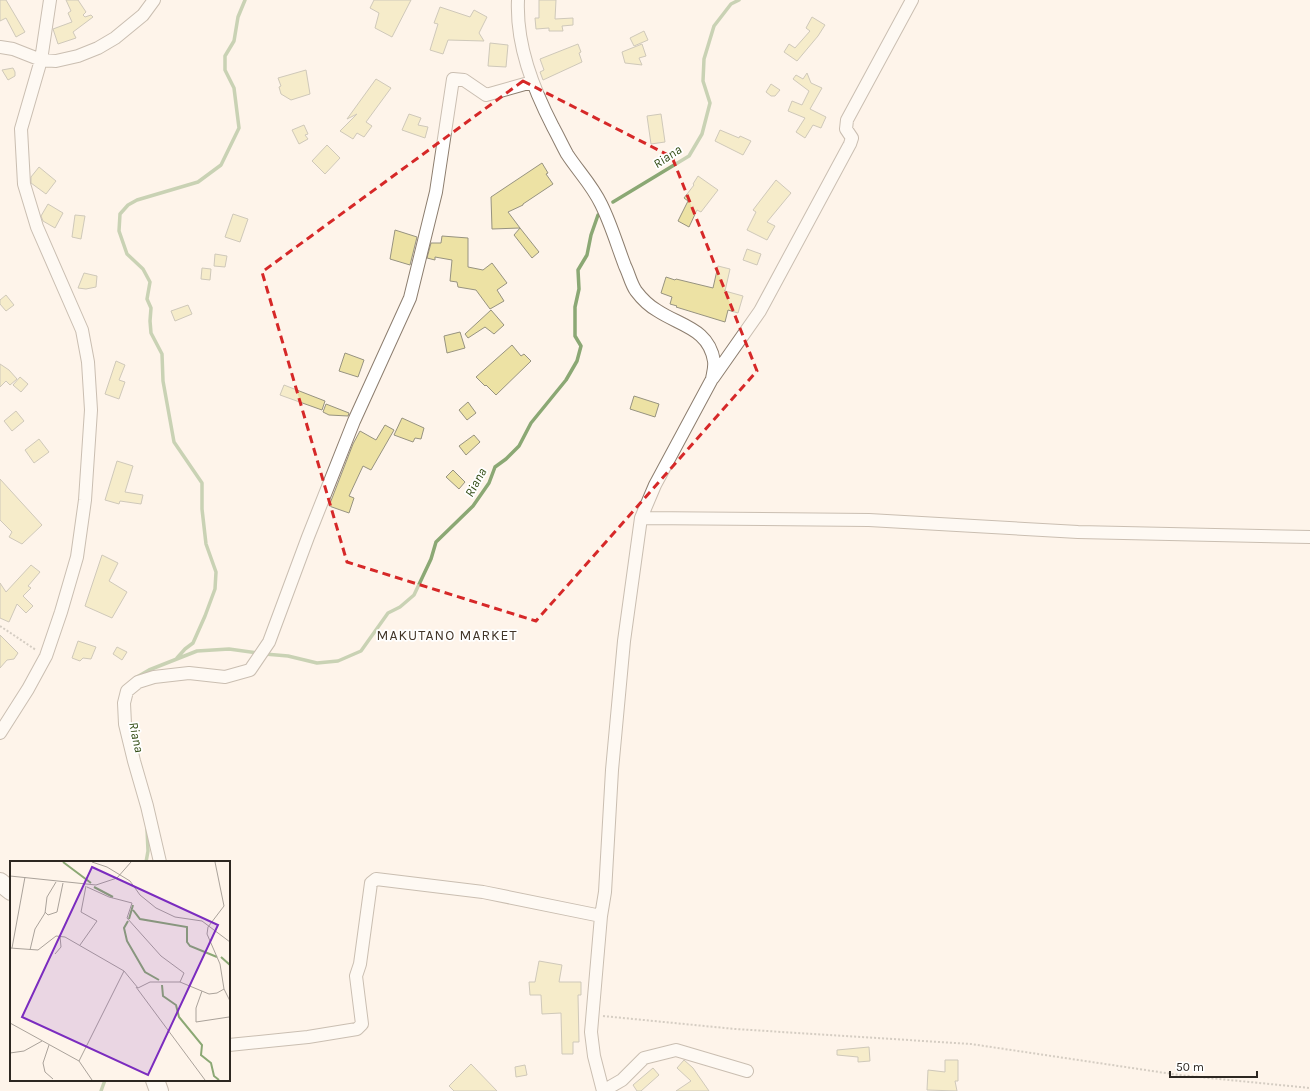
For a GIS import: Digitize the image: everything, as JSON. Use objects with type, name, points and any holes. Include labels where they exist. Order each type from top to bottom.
[{"type":"main road","points":[[0,882],[10,890]]},
{"type":"main road","points":[[156,1081],[159,1091]]},
{"type":"street","points":[[0,732],[28,689],[46,656],[77,557],[84,500],[91,410],[88,362],[82,330],[37,227],[24,184],[21,129],[41,60],[50,0]]},
{"type":"street","points":[[0,47],[13,49],[41,60],[56,61],[78,56],[98,48],[115,38],[143,15],[154,0]]},
{"type":"street","points":[[518,0],[520,37],[524,59],[532,82],[567,153],[586,178],[601,202],[635,289],[644,301],[658,312],[693,329],[704,338],[711,350],[714,362],[712,379]]},
{"type":"street","points":[[747,1071],[676,1050],[644,1058],[622,1080],[603,1091],[594,1056],[591,1032],[601,916],[605,892],[612,770],[624,641],[641,518],[655,485],[712,379],[760,311],[850,144],[852,138],[846,129],[847,120],[912,0]]},
{"type":"street","points":[[160,861],[125,724],[124,703],[127,691],[138,682],[154,677],[189,673],[225,677],[250,670],[258,659],[269,642],[354,420],[410,298],[436,192],[453,79],[464,80],[486,95],[532,82]]},
{"type":"street","points":[[641,518],[869,520],[1078,532],[1310,537]]},
{"type":"street","points":[[230,1045],[357,1029],[362,1024],[356,976],[360,964],[372,883],[376,879],[483,892],[601,916]]},
{"type":"path","points":[[0,626],[46,656]]},
{"type":"path","points":[[593,1015],[736,1029],[971,1044],[1179,1075],[1310,1088]]},
{"type":"highlighted area","points":[[523,81],[672,157],[757,371],[536,621],[347,562],[262,272]]},
{"type":"building","points":[[0,0],[6,0],[25,32],[16,37],[6,18],[0,21]]},
{"type":"building","points":[[66,0],[78,0],[86,12],[83,15],[85,17],[91,15],[93,17],[73,32],[76,38],[58,44],[53,29],[72,22],[68,13],[71,11]]},
{"type":"building","points":[[374,0],[411,0],[392,37],[375,28],[379,13],[370,8]]},
{"type":"building","points":[[539,0],[556,0],[555,19],[573,18],[573,25],[562,26],[563,31],[549,31],[549,28],[536,29],[535,18],[539,18]]},
{"type":"building","points":[[440,7],[470,17],[474,10],[487,17],[479,33],[484,41],[448,40],[443,54],[430,50],[438,24],[434,23]]},
{"type":"building","points":[[812,17],[825,25],[818,36],[797,61],[784,52],[789,44],[795,48],[810,31],[806,28]]},
{"type":"building","points":[[644,31],[648,40],[634,46],[630,38]]},
{"type":"building","points":[[490,43],[508,45],[506,67],[488,66]]},
{"type":"building","points":[[578,44],[582,62],[543,80],[540,72],[544,70],[540,59]]},
{"type":"building","points":[[642,44],[646,56],[639,58],[642,65],[625,63],[622,52]]},
{"type":"building","points":[[13,68],[15,76],[8,80],[2,70]]},
{"type":"building","points":[[306,70],[310,94],[291,100],[281,94],[279,87],[281,86],[278,78]]},
{"type":"building","points":[[807,73],[811,83],[822,88],[810,109],[826,117],[821,128],[813,125],[805,138],[796,132],[805,118],[788,111],[792,101],[802,105],[809,91],[793,79],[796,75],[803,79]]},
{"type":"building","points":[[376,79],[391,88],[366,122],[372,126],[364,137],[357,133],[353,139],[340,131],[357,114],[347,119]]},
{"type":"building","points":[[771,84],[780,90],[775,96],[771,96],[766,92]]},
{"type":"building","points":[[409,114],[421,118],[418,125],[428,127],[425,138],[402,130]]},
{"type":"building","points":[[661,114],[665,142],[651,144],[647,116]]},
{"type":"building","points":[[304,125],[308,134],[305,135],[308,139],[299,144],[292,130]]},
{"type":"building","points":[[720,130],[751,141],[743,155],[715,141]]},
{"type":"building","points":[[327,145],[340,158],[325,174],[312,161]]},
{"type":"building","points":[[542,163],[548,173],[546,174],[553,184],[523,205],[508,212],[520,228],[492,229],[491,197]]},
{"type":"building","points":[[39,167],[56,181],[46,194],[31,183],[31,177]]},
{"type":"building","points":[[698,176],[718,190],[701,212],[697,210],[689,227],[678,221],[688,201],[684,198],[694,185],[693,184]]},
{"type":"building","points":[[776,180],[791,193],[767,222],[775,226],[767,240],[747,230],[756,212],[753,210]]},
{"type":"building","points":[[48,204],[63,213],[55,228],[43,221],[41,216]]},
{"type":"building","points":[[233,214],[248,219],[240,242],[225,237]]},
{"type":"building","points":[[75,215],[85,216],[81,239],[72,237]]},
{"type":"building","points":[[520,228],[539,252],[532,258],[514,235]]},
{"type":"building","points":[[395,230],[417,237],[410,265],[390,259]]},
{"type":"building","points":[[442,236],[468,238],[468,267],[483,270],[492,263],[507,283],[497,290],[504,301],[490,309],[476,290],[458,287],[457,282],[450,281],[452,260],[435,257],[435,260],[427,258],[431,243],[441,243]]},
{"type":"building","points":[[747,249],[761,254],[757,265],[743,260]]},
{"type":"building","points":[[215,254],[227,256],[225,267],[214,266]]},
{"type":"building","points":[[718,266],[730,269],[725,291],[743,296],[738,313],[728,310],[725,322],[676,307],[677,306],[670,304],[672,297],[661,293],[666,277],[713,288]]},
{"type":"building","points":[[202,268],[211,269],[210,280],[201,279]]},
{"type":"building","points":[[84,273],[97,276],[96,287],[86,289],[78,288]]},
{"type":"building","points":[[6,295],[14,305],[6,311],[0,304],[0,300]]},
{"type":"building","points":[[188,305],[192,314],[175,321],[171,311]]},
{"type":"building","points":[[491,310],[504,325],[494,334],[485,327],[468,338],[465,334]]},
{"type":"building","points":[[460,332],[465,348],[447,353],[444,336]]},
{"type":"building","points":[[512,345],[521,356],[524,354],[531,361],[496,395],[476,377]]},
{"type":"building","points":[[345,353],[364,360],[358,377],[339,371]]},
{"type":"building","points":[[116,361],[125,365],[119,380],[125,382],[119,399],[105,394]]},
{"type":"building","points":[[0,364],[9,370],[17,379],[10,385],[6,381],[0,387]]},
{"type":"building","points":[[20,377],[28,384],[21,392],[13,385]]},
{"type":"building","points":[[284,385],[325,401],[322,410],[280,395]]},
{"type":"building","points":[[634,396],[659,404],[655,417],[630,409]]},
{"type":"building","points":[[468,402],[476,413],[467,420],[459,410]]},
{"type":"building","points":[[326,404],[349,413],[348,416],[329,415],[323,412]]},
{"type":"building","points":[[16,411],[24,421],[12,431],[4,421]]},
{"type":"building","points":[[402,418],[424,428],[421,439],[415,438],[413,442],[394,435]]},
{"type":"building","points":[[385,425],[394,430],[371,470],[363,466],[349,496],[354,498],[349,513],[329,506],[353,444],[360,431],[376,440]]},
{"type":"building","points":[[474,435],[480,442],[466,455],[459,446]]},
{"type":"building","points":[[39,439],[49,452],[34,463],[25,450]]},
{"type":"building","points":[[117,461],[133,466],[125,492],[143,495],[141,504],[120,501],[119,504],[105,500]]},
{"type":"building","points":[[453,470],[465,482],[459,489],[446,477]]},
{"type":"building","points":[[0,479],[42,525],[22,544],[9,537],[12,532],[0,520]]},
{"type":"building","points":[[102,555],[118,563],[109,581],[127,592],[112,618],[85,606]]},
{"type":"building","points":[[31,565],[40,572],[28,586],[31,588],[23,596],[33,606],[26,613],[17,604],[9,622],[0,618],[0,583],[6,592]]},
{"type":"building","points":[[0,635],[18,653],[14,659],[7,660],[0,668]]},
{"type":"building","points":[[78,641],[96,647],[91,659],[83,658],[80,661],[72,658]]},
{"type":"building","points":[[117,647],[127,652],[122,660],[113,654]]},
{"type":"building","points":[[539,961],[562,965],[559,982],[581,982],[581,995],[578,995],[579,1042],[573,1042],[573,1054],[562,1054],[561,1013],[542,1014],[541,995],[530,995],[529,982],[535,982]]},
{"type":"building","points":[[869,1047],[870,1061],[858,1062],[858,1057],[837,1055],[837,1050]]},
{"type":"building","points":[[684,1060],[693,1068],[709,1091],[676,1091],[691,1081],[677,1068]]},
{"type":"building","points":[[945,1060],[958,1060],[958,1081],[955,1081],[957,1091],[927,1090],[928,1070],[945,1072]]},
{"type":"building","points":[[471,1064],[497,1091],[454,1091],[449,1086]]},
{"type":"building","points":[[525,1065],[527,1075],[516,1077],[515,1067]]},
{"type":"building","points":[[653,1068],[659,1075],[641,1091],[637,1091],[633,1085]]},
{"type":"waterway","points":[[177,658],[193,643],[215,589],[216,572],[206,544],[202,509],[202,483],[174,442],[163,381],[162,354],[151,333],[151,308],[147,299],[150,282],[143,269],[127,254],[119,231],[120,214],[128,205],[137,200],[198,182],[221,165],[239,128],[234,88],[225,70],[225,56],[234,41],[238,17],[245,0]]},
{"type":"waterway","name":"Riana","points":[[613,202],[689,156],[702,134],[710,103],[703,81],[704,59],[714,26],[731,4],[739,0]]},
{"type":"waterway","name":"Riana","points":[[265,654],[288,656],[317,663],[338,661],[361,651],[388,613],[400,607],[414,595],[431,559],[436,542],[473,506],[489,483],[495,467],[506,459],[519,446],[531,423],[566,380],[577,361],[581,346],[575,336],[575,307],[579,289],[578,270],[587,255],[591,235],[598,215]]},
{"type":"waterway","name":"Riana","points":[[137,677],[149,670],[197,651],[229,649],[258,653]]},
{"type":"waterway","name":"Riana","points":[[146,861],[148,851],[147,829]]},
{"type":"waterway","name":"Riana","points":[[101,1091],[105,1081]]},
{"type":"district","name":"MAKUTANO MARKET","points":[[447,635]]}]
